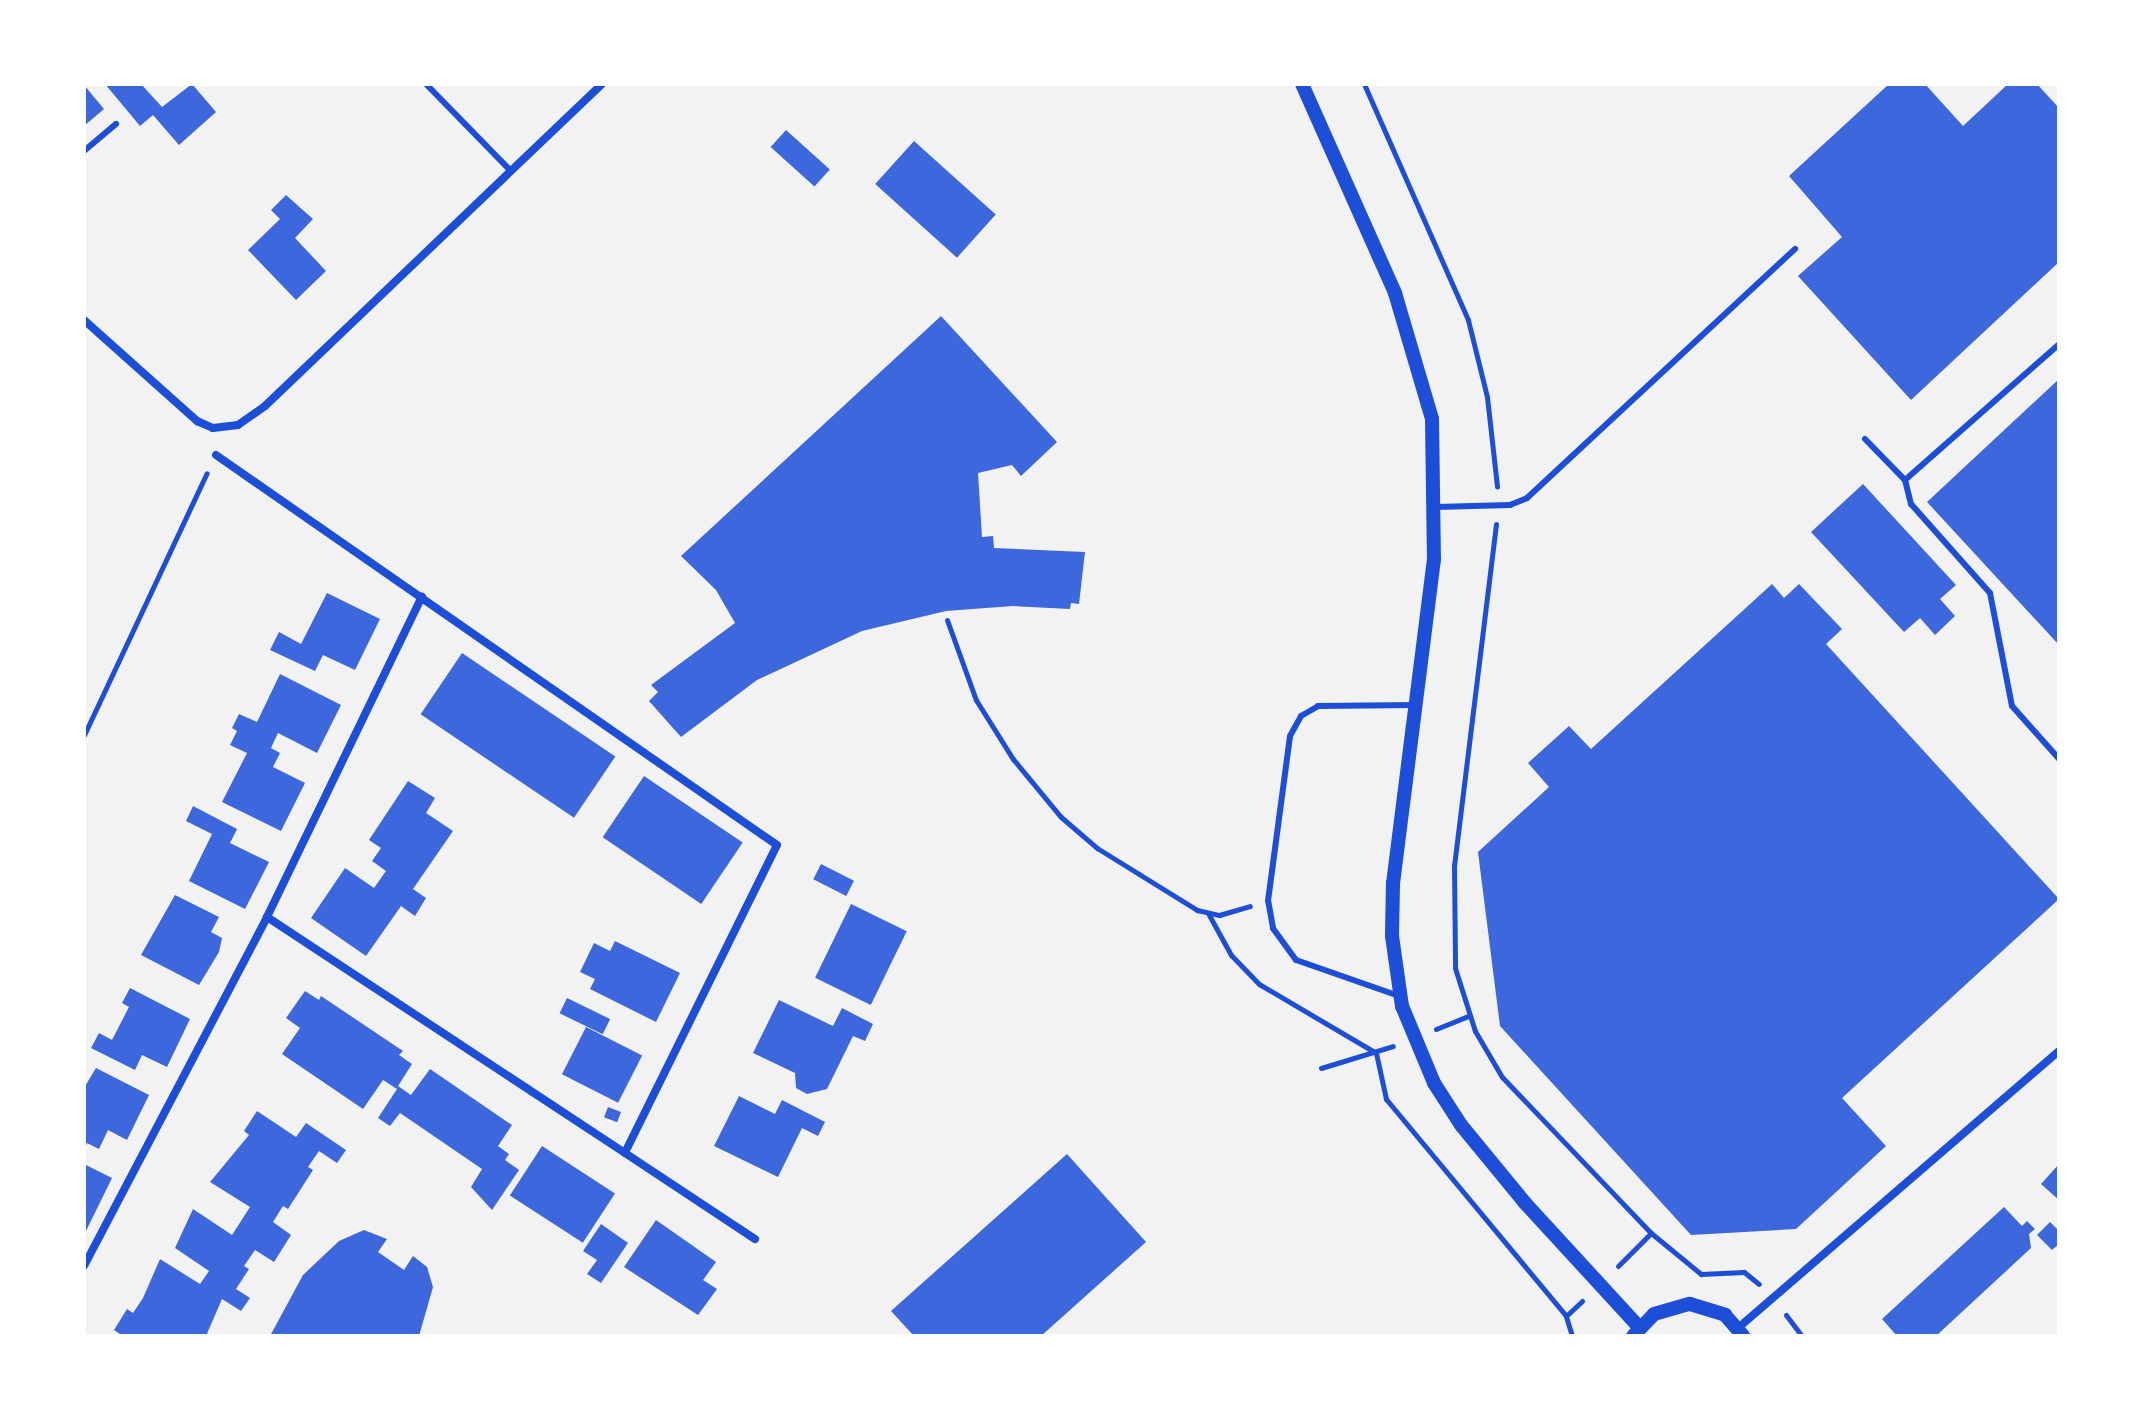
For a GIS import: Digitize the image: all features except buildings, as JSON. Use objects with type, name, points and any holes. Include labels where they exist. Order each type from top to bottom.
[{"type":"street","points":[[84,320],[186,413],[205,425],[228,429],[257,414],[602,84]]},
{"type":"street","points":[[1302,84],[1410,333],[1432,419],[1436,507],[1393,883],[1399,996],[1413,1039],[1434,1083],[1471,1137],[1636,1331],[1671,1307],[1690,1304],[1725,1315],[1741,1332],[2059,1051]]},
{"type":"street","points":[[216,455],[777,845],[625,1153]]},
{"type":"street","points":[[84,1266],[267,917],[422,596]]},
{"type":"street","points":[[267,917],[755,1239]]},
{"type":"lane","points":[[426,84],[511,171]]},
{"type":"lane","points":[[84,151],[116,124]]},
{"type":"lane","points":[[1436,507],[1497,506],[1534,493],[1795,249]]},
{"type":"lane","points":[[1905,480],[2059,344]]},
{"type":"lane","points":[[1865,439],[1905,480],[1911,504],[1990,593],[2012,706],[2059,759]]},
{"type":"lane","points":[[1399,996],[1296,960],[1273,928],[1268,901],[1290,736],[1301,716],[1318,706],[1415,705]]},
{"type":"path","points":[[1364,84],[1471,331],[1490,417],[1497,506],[1454,865],[1455,968],[1475,1031],[1502,1077],[1651,1233]]},
{"type":"path","points":[[84,735],[216,455]]},
{"type":"path","points":[[947,620],[976,700],[1052,807],[1097,848],[1209,915],[1231,955],[1259,984],[1376,1053],[1386,1099],[1566,1316]]},
{"type":"path","points":[[1209,915],[1268,901]]},
{"type":"path","points":[[1321,1068],[1413,1039]]}]
